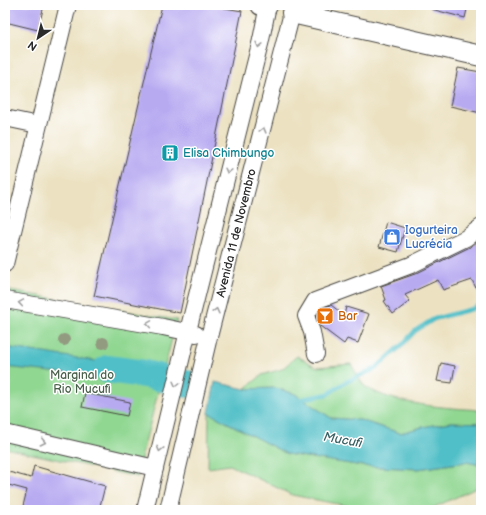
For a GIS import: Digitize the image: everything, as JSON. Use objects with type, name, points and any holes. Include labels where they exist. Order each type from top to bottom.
[{"type":"main road","points":[[292,8],[481,56]]},
{"type":"street","points":[[5,264],[68,5]]},
{"type":"street","name":"Avenida 11 de Novembro","points":[[266,5],[267,15],[276,23],[286,22],[291,16],[292,8]]},
{"type":"street","name":"Avenida 11 de Novembro","points":[[145,510],[261,40],[266,5]]},
{"type":"street","name":"Avenida 11 de Novembro","points":[[168,510],[209,337],[292,8]]},
{"type":"street","points":[[5,118],[38,126]]},
{"type":"street","points":[[316,354],[312,332],[306,316],[315,300],[411,265],[466,238],[481,227]]},
{"type":"street","points":[[5,300],[188,331],[209,337]]},
{"type":"street","points":[[5,433],[155,468]]},
{"type":"green space","name":"Marginal do Rio Mucufi","points":[[5,290],[177,320],[142,454],[138,477],[5,448]]},
{"type":"green space","points":[[297,356],[317,367],[351,364],[360,380],[366,387],[391,398],[406,402],[481,410],[481,423],[451,422],[400,433],[360,420],[331,418],[295,394],[276,388],[245,389],[262,375],[282,369]]},
{"type":"green space","points":[[209,413],[287,454],[363,466],[418,469],[466,462],[481,465],[481,486],[428,510],[372,510],[292,495],[230,465],[208,468]]},
{"type":"water","points":[[5,347],[116,364],[148,366],[145,374],[146,382],[5,367]]},
{"type":"water","points":[[215,382],[245,389],[276,388],[295,394],[331,418],[360,420],[400,433],[451,422],[481,423],[481,465],[466,462],[418,469],[363,466],[287,454],[209,413]]},
{"type":"building","points":[[5,5],[44,5],[38,30],[5,22]]},
{"type":"building","name":"Elisa Chimbungo","points":[[162,5],[208,5],[242,11],[180,313],[94,296]]},
{"type":"building","points":[[431,5],[468,5],[465,18],[431,9]]},
{"type":"building","points":[[458,68],[481,72],[481,113],[450,106]]},
{"type":"building","points":[[386,222],[405,228],[398,252],[379,247]]},
{"type":"building","points":[[481,239],[481,298],[472,280],[443,290],[438,280],[405,295],[410,301],[393,314],[384,301],[386,300],[381,286],[415,274],[470,247]]},
{"type":"building","points":[[331,305],[344,315],[346,307],[369,314],[358,343],[347,339],[344,344],[320,326],[316,317],[322,308]]},
{"type":"building","points":[[441,363],[455,366],[452,383],[437,381]]},
{"type":"building","points":[[85,393],[130,402],[127,416],[82,407]]},
{"type":"building","points":[[34,466],[105,486],[99,510],[22,510],[27,490],[5,484],[5,471],[31,478]]},
{"type":"waterway","points":[[297,400],[328,394],[346,382],[375,369],[401,346],[415,331],[434,319],[472,309],[481,305]]},
{"type":"waterway","name":"Mucufi","points":[[107,369],[145,374],[187,384]]},
{"type":"place","name":"Elisa Chimbungo","points":[[170,153]]},
{"type":"place","name":"Iogurteira Lucrécia","points":[[392,237]]},
{"type":"place","name":"Bar","points":[[325,316]]}]
